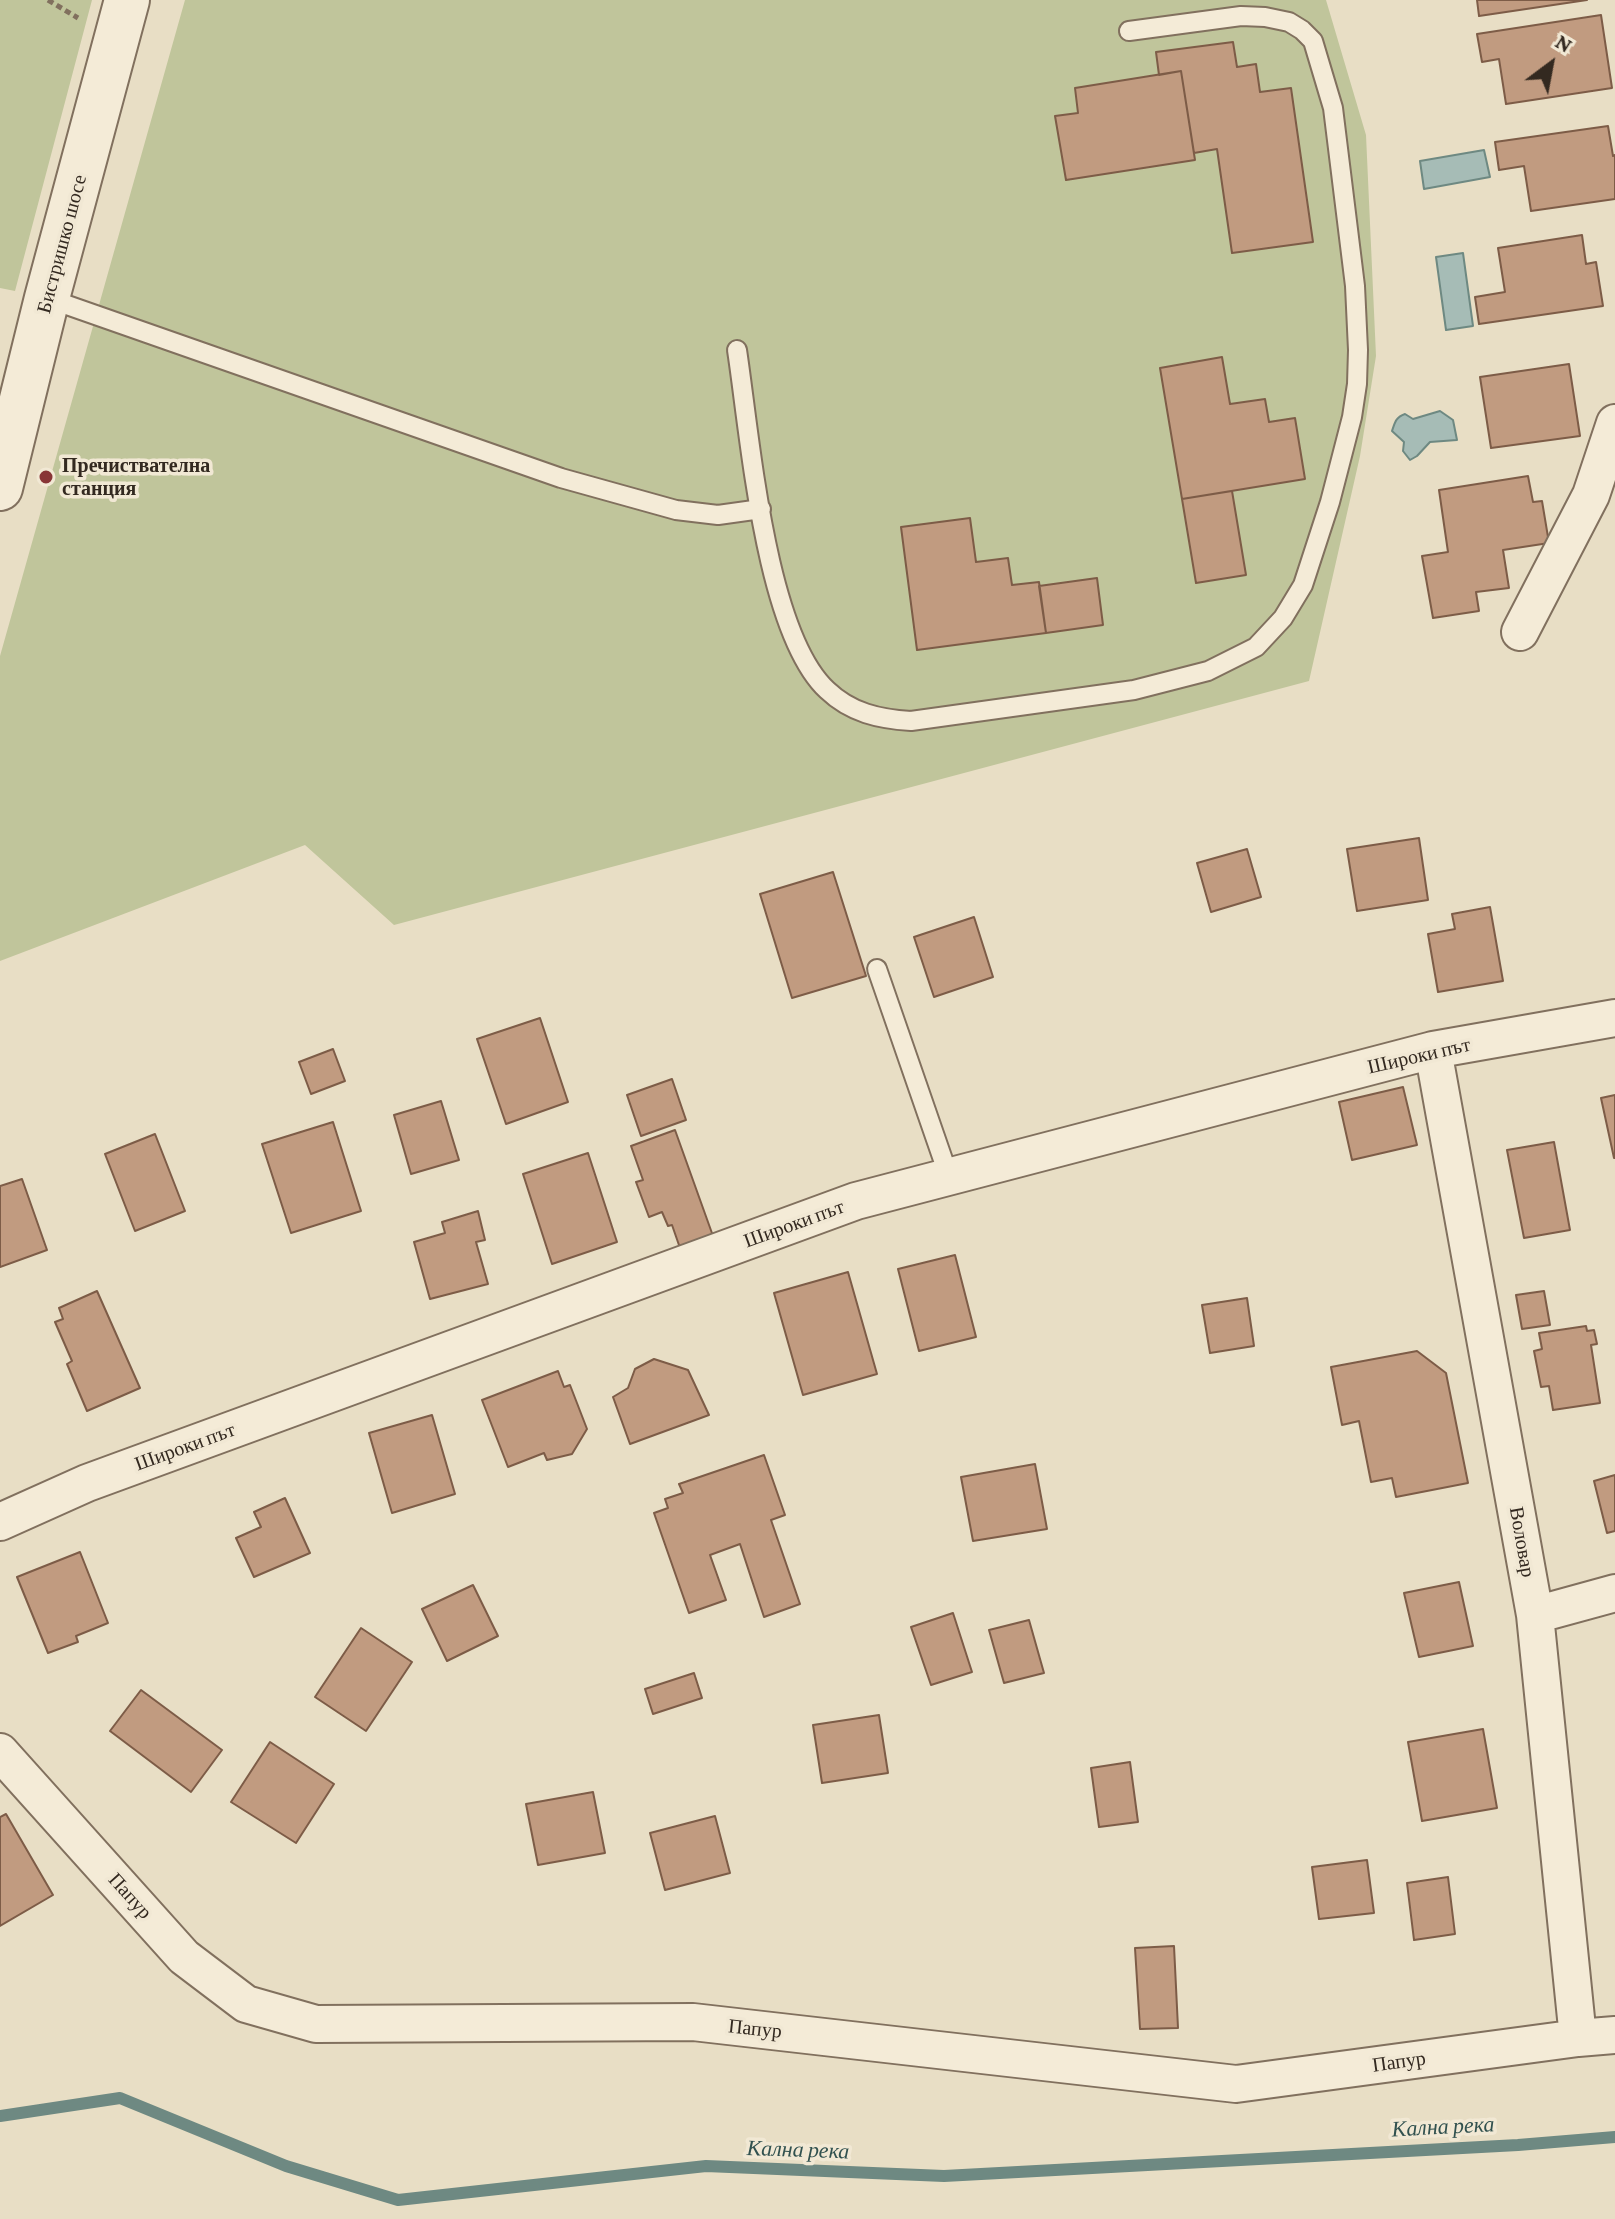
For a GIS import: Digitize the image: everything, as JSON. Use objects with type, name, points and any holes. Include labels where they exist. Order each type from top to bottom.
[{"type":"street","name":"Бистришко шосе","points":[[0,488],[7,434],[127,0]]},
{"type":"street","points":[[1520,632],[1591,495],[1615,423]]},
{"type":"street","name":"Широки път","points":[[0,1522],[87,1483],[856,1201],[1433,1050],[1615,1018]]},
{"type":"street","name":"Воловар","points":[[1433,1050],[1535,1615],[1578,2038]]},
{"type":"street","points":[[1535,1615],[1615,1593]]},
{"type":"street","name":"Папур","points":[[3,1759],[184,1957],[246,2004],[316,2024],[693,2022],[1236,2084],[1615,2035]]},
{"type":"lane","points":[[737,350],[761,509],[779,597],[796,645],[825,689],[852,709],[881,719],[911,721],[1134,690],[1208,671],[1256,647],[1283,618],[1303,585],[1330,502],[1357,384],[1355,286],[1333,108],[1313,41],[1289,22],[1241,16],[1129,31]]},
{"type":"lane","points":[[47,298],[561,478],[676,510],[718,515],[761,509]]},
{"type":"lane","points":[[877,969],[949,1177]]},
{"type":"green space","points":[[0,0],[92,0],[15,291],[0,288]]},
{"type":"green space","points":[[185,0],[1326,0],[1366,135],[1376,356],[1360,456],[1309,681],[394,925],[305,845],[0,961],[0,656]]},
{"type":"water","points":[[1484,150],[1490,177],[1424,189],[1420,161]]},
{"type":"water","points":[[1463,253],[1473,326],[1446,330],[1436,257]]},
{"type":"water","points":[[1440,411],[1453,420],[1457,440],[1430,442],[1410,460],[1403,451],[1404,442],[1392,431],[1396,420],[1405,414],[1413,419]]},
{"type":"building","points":[[1477,0],[1587,0],[1479,16]]},
{"type":"building","points":[[1601,15],[1612,88],[1506,104],[1499,59],[1482,62],[1477,34]]},
{"type":"building","points":[[1233,42],[1237,67],[1256,64],[1260,92],[1291,88],[1313,242],[1232,253],[1217,149],[1194,153],[1181,71],[1159,75],[1156,52]]},
{"type":"building","points":[[1181,71],[1195,160],[1066,180],[1055,116],[1078,113],[1075,88]]},
{"type":"building","points":[[1608,126],[1615,155],[1615,199],[1531,211],[1524,166],[1499,170],[1495,142]]},
{"type":"building","points":[[1582,235],[1586,264],[1596,262],[1603,306],[1479,324],[1475,297],[1505,292],[1498,248]]},
{"type":"building","points":[[1222,357],[1230,404],[1265,399],[1269,422],[1295,418],[1305,479],[1182,499],[1160,368]]},
{"type":"building","points":[[1569,364],[1580,436],[1491,448],[1480,377]]},
{"type":"building","points":[[1528,476],[1533,502],[1542,501],[1549,543],[1503,550],[1509,588],[1476,592],[1479,611],[1433,618],[1422,556],[1448,552],[1439,490]]},
{"type":"building","points":[[1232,491],[1246,575],[1196,583],[1182,499]]},
{"type":"building","points":[[970,518],[976,562],[1008,558],[1012,585],[1039,582],[1046,633],[917,650],[901,527]]},
{"type":"building","points":[[1097,578],[1103,625],[1046,633],[1039,586]]},
{"type":"building","points":[[1419,838],[1428,900],[1357,911],[1347,849]]},
{"type":"building","points":[[1247,849],[1261,897],[1211,912],[1197,863]]},
{"type":"building","points":[[833,872],[866,976],[792,998],[760,894]]},
{"type":"building","points":[[1490,907],[1503,981],[1438,992],[1428,934],[1455,929],[1452,914]]},
{"type":"building","points":[[974,917],[993,977],[934,997],[914,937]]},
{"type":"building","points":[[540,1018],[568,1102],[506,1124],[477,1039]]},
{"type":"building","points":[[333,1049],[345,1081],[311,1094],[299,1062]]},
{"type":"building","points":[[672,1079],[686,1120],[641,1136],[627,1095]]},
{"type":"building","points":[[1403,1087],[1417,1145],[1352,1160],[1339,1102]]},
{"type":"building","points":[[1615,1095],[1615,1158],[1614,1158],[1601,1098]]},
{"type":"building","points":[[441,1101],[459,1160],[411,1174],[394,1115]]},
{"type":"building","points":[[333,1122],[361,1211],[291,1233],[262,1144]]},
{"type":"building","points":[[675,1130],[713,1236],[680,1248],[672,1225],[668,1226],[662,1212],[649,1217],[636,1182],[643,1180],[631,1146]]},
{"type":"building","points":[[155,1134],[185,1211],[135,1231],[105,1154]]},
{"type":"building","points":[[1554,1142],[1570,1230],[1524,1238],[1507,1150]]},
{"type":"building","points":[[588,1153],[617,1242],[552,1264],[523,1174]]},
{"type":"building","points":[[22,1179],[47,1250],[0,1267],[0,1186]]},
{"type":"building","points":[[478,1211],[485,1240],[476,1242],[488,1284],[430,1299],[414,1242],[445,1233],[442,1222]]},
{"type":"building","points":[[955,1255],[976,1337],[919,1351],[898,1269]]},
{"type":"building","points":[[848,1272],[877,1374],[803,1395],[774,1293]]},
{"type":"building","points":[[97,1291],[140,1388],[87,1411],[67,1364],[72,1361],[55,1322],[63,1319],[59,1308]]},
{"type":"building","points":[[1544,1291],[1550,1325],[1522,1329],[1516,1295]]},
{"type":"building","points":[[1247,1298],[1254,1346],[1210,1353],[1202,1305]]},
{"type":"building","points":[[1586,1326],[1587,1331],[1594,1330],[1597,1344],[1591,1345],[1600,1403],[1553,1410],[1549,1386],[1541,1387],[1534,1351],[1542,1349],[1539,1333]]},
{"type":"building","points":[[1417,1351],[1446,1373],[1468,1483],[1396,1497],[1392,1478],[1371,1482],[1359,1421],[1342,1425],[1331,1367]]},
{"type":"building","points":[[654,1359],[688,1370],[709,1415],[630,1444],[613,1397],[628,1388],[635,1369]]},
{"type":"building","points":[[558,1371],[564,1387],[570,1385],[587,1429],[572,1454],[547,1460],[544,1453],[508,1467],[482,1400]]},
{"type":"building","points":[[432,1415],[455,1494],[392,1513],[369,1433]]},
{"type":"building","points":[[764,1455],[785,1515],[771,1520],[800,1604],[764,1617],[740,1544],[710,1555],[726,1600],[689,1613],[654,1513],[668,1508],[665,1499],[683,1493],[679,1484]]},
{"type":"building","points":[[1035,1464],[1047,1529],[973,1541],[961,1477]]},
{"type":"building","points":[[1615,1475],[1615,1531],[1607,1533],[1594,1481]]},
{"type":"building","points":[[285,1498],[310,1553],[254,1577],[236,1538],[261,1527],[254,1512]]},
{"type":"building","points":[[80,1552],[108,1623],[76,1636],[78,1642],[48,1653],[17,1577]]},
{"type":"building","points":[[1459,1582],[1473,1646],[1419,1657],[1404,1593]]},
{"type":"building","points":[[473,1585],[498,1636],[447,1661],[422,1609]]},
{"type":"building","points":[[953,1613],[972,1672],[931,1685],[911,1627]]},
{"type":"building","points":[[1029,1620],[1044,1673],[1004,1683],[989,1630]]},
{"type":"building","points":[[361,1628],[412,1662],[366,1731],[315,1697]]},
{"type":"building","points":[[694,1673],[702,1698],[653,1714],[645,1689]]},
{"type":"building","points":[[141,1690],[222,1750],[191,1792],[110,1731]]},
{"type":"building","points":[[879,1715],[888,1773],[822,1783],[813,1725]]},
{"type":"building","points":[[1483,1729],[1497,1808],[1422,1821],[1408,1742]]},
{"type":"building","points":[[270,1742],[334,1784],[296,1843],[231,1802]]},
{"type":"building","points":[[1130,1762],[1138,1822],[1099,1827],[1091,1768]]},
{"type":"building","points":[[593,1792],[605,1853],[538,1865],[526,1804]]},
{"type":"building","points":[[6,1814],[53,1895],[0,1926],[0,1817]]},
{"type":"building","points":[[715,1816],[730,1873],[665,1890],[650,1833]]},
{"type":"building","points":[[1367,1860],[1374,1913],[1319,1919],[1312,1867]]},
{"type":"building","points":[[1448,1877],[1455,1934],[1414,1940],[1407,1883]]},
{"type":"building","points":[[1174,1946],[1178,2028],[1140,2029],[1135,1948]]},
{"type":"waterway","name":"Кална река","points":[[0,2116],[120,2098],[286,2166],[398,2200],[706,2166],[944,2176],[1615,2137]]},
{"type":"place","name":"Пречиствателна станция","points":[[46,477]]}]
